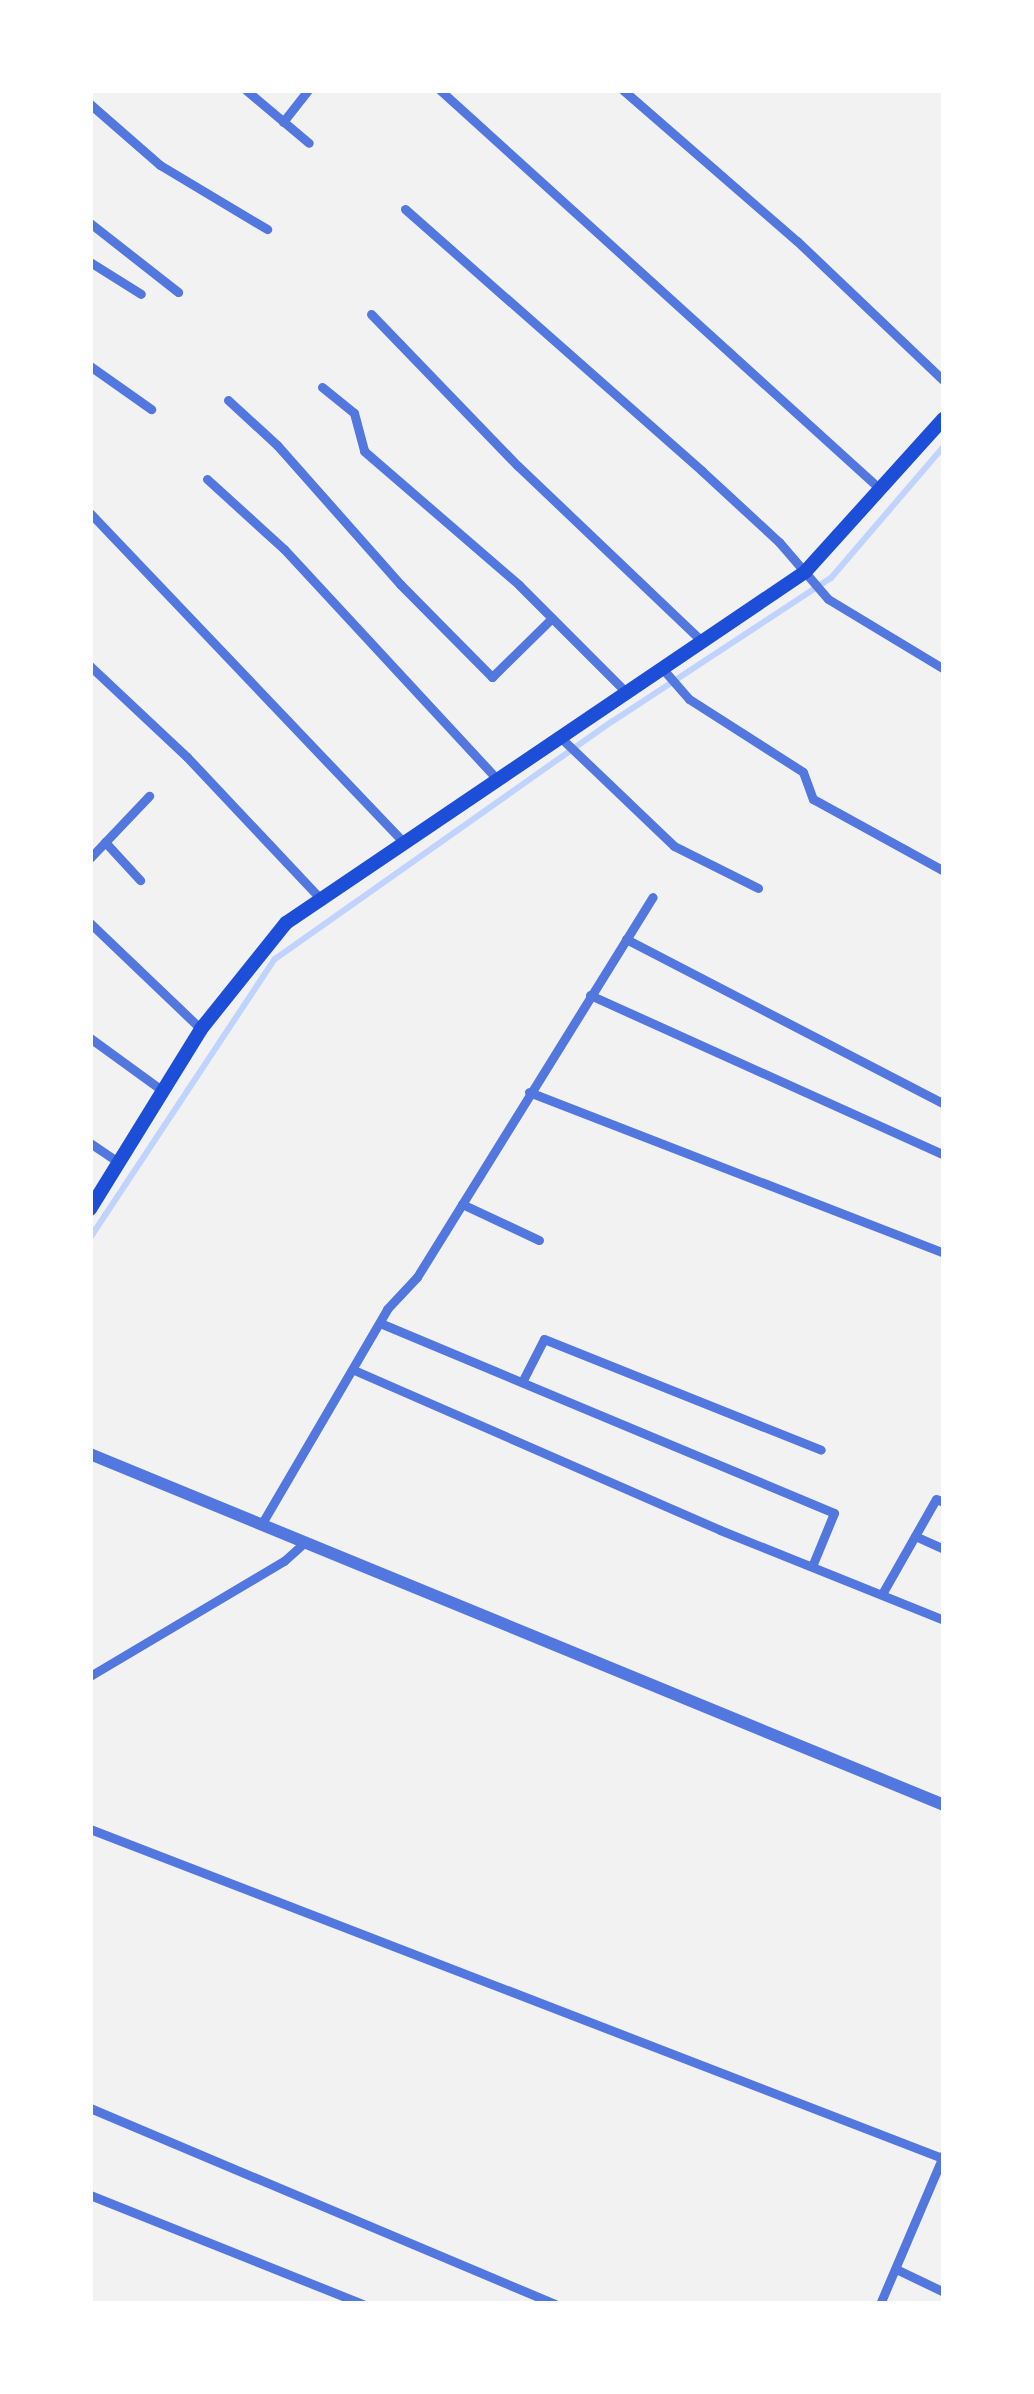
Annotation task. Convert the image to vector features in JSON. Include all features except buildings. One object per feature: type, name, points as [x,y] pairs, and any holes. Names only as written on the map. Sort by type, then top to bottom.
[{"type":"main road","points":[[90,1209],[201,1029],[286,923],[498,780],[565,742],[625,691],[665,672],[702,641],[809,578],[944,418]]},
{"type":"street","points":[[246,90],[308,143]]},
{"type":"street","points":[[283,122],[308,90]]},
{"type":"street","points":[[440,90],[880,490]]},
{"type":"street","points":[[623,90],[683,138],[944,381]]},
{"type":"street","points":[[90,104],[160,165],[267,229]]},
{"type":"street","points":[[405,208],[702,471],[826,596],[944,669]]},
{"type":"street","points":[[90,223],[178,292]]},
{"type":"street","points":[[90,262],[141,294]]},
{"type":"street","points":[[370,314],[518,466],[702,641]]},
{"type":"street","points":[[90,366],[151,409]]},
{"type":"street","points":[[322,387],[354,413],[364,451],[551,618],[625,691]]},
{"type":"street","points":[[227,400],[277,445],[400,584],[492,676],[551,618]]},
{"type":"street","points":[[207,479],[284,549],[498,780]]},
{"type":"street","points":[[90,513],[404,843]]},
{"type":"street","points":[[90,666],[187,758],[319,897]]},
{"type":"street","points":[[665,672],[682,691],[803,772],[814,799],[944,871]]},
{"type":"street","points":[[565,742],[674,846],[758,888]]},
{"type":"street","points":[[90,858],[148,796]]},
{"type":"street","points":[[105,842],[140,880]]},
{"type":"street","points":[[261,1525],[380,1322],[417,1277],[653,897]]},
{"type":"street","points":[[90,923],[201,1029]]},
{"type":"street","points":[[626,939],[944,1104]]},
{"type":"street","points":[[590,995],[944,1155]]},
{"type":"street","points":[[90,1038],[165,1092]]},
{"type":"street","points":[[529,1092],[944,1253]]},
{"type":"street","points":[[90,1143],[120,1163]]},
{"type":"street","points":[[462,1204],[539,1240]]},
{"type":"street","points":[[380,1322],[834,1514],[814,1564]]},
{"type":"street","points":[[522,1382],[544,1339],[821,1450]]},
{"type":"street","points":[[354,1370],[720,1530],[944,1620]]},
{"type":"street","points":[[90,1454],[944,1805]]},
{"type":"street","points":[[882,1594],[936,1499],[944,1502]]},
{"type":"street","points":[[915,1536],[944,1549]]},
{"type":"street","points":[[90,1676],[284,1562],[303,1544]]},
{"type":"street","points":[[90,1829],[943,2156],[880,2304]]},
{"type":"street","points":[[90,2108],[555,2304]]},
{"type":"street","points":[[90,2195],[363,2304]]},
{"type":"street","points":[[896,2269],[944,2293]]},
{"type":"waterway","points":[[90,1238],[275,959],[613,721],[831,578],[944,446]]}]
